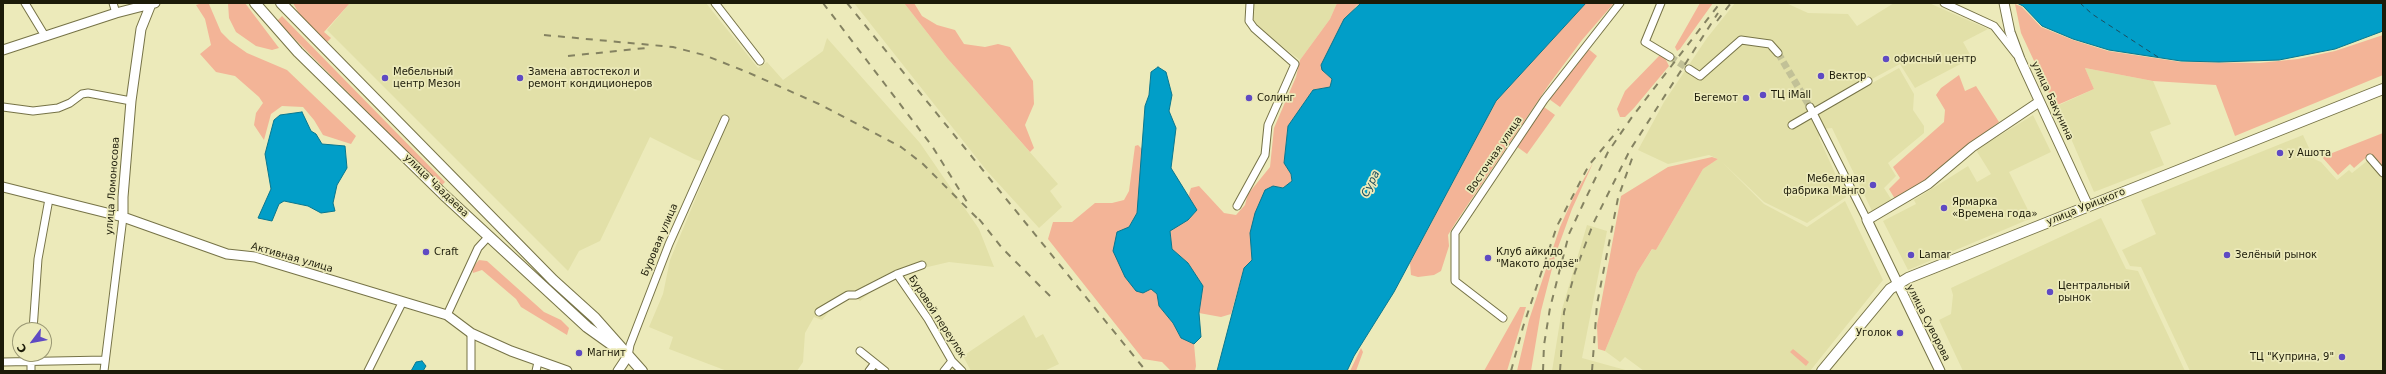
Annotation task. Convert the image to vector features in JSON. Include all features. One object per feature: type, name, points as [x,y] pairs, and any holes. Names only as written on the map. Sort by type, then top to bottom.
[{"type":"main road","name":"улица Чаадаева","points":[[255,3],[298,52],[444,195],[587,327],[628,356]]},
{"type":"main road","name":"улица Чаадаева","points":[[281,3],[553,280],[595,318],[642,371]]},
{"type":"main road","points":[[3,50],[116,13],[153,4]]},
{"type":"main road","name":"улица Ломоносова","points":[[123,217],[123,196],[131,101],[141,29],[153,4]]},
{"type":"main road","name":"улица Бакунина","points":[[2005,6],[2010,32],[2020,59],[2088,206]]},
{"type":"main road","name":"улица Урицкого","points":[[1822,371],[1881,300],[1897,284],[2088,206],[2383,89]]},
{"type":"main road","points":[[1867,220],[1928,184],[1972,147],[2039,102]]},
{"type":"main road","points":[[444,195],[456,182]]},
{"type":"main road","name":"Активная улица","points":[[3,187],[123,217],[227,254],[256,257],[402,303],[447,315],[471,333],[538,362],[567,371]]},
{"type":"main road","name":"улица Суворова","points":[[1867,220],[1940,371]]},
{"type":"main road","name":"Буровая улица","points":[[618,371],[628,356]]},
{"type":"street","points":[[25,3],[45,36]]},
{"type":"street","points":[[113,3],[116,13]]},
{"type":"street","points":[[715,3],[760,61]]},
{"type":"street","points":[[1237,206],[1265,155],[1268,125],[1295,64],[1254,28],[1249,21],[1250,3]]},
{"type":"street","name":"Восточная улица","points":[[1503,318],[1455,281],[1454,233],[1544,100],[1620,3]]},
{"type":"street","points":[[1661,3],[1645,42],[1670,57]]},
{"type":"street","points":[[1944,3],[1994,26],[2020,59]]},
{"type":"street","points":[[1689,69],[1700,76],[1742,40],[1770,44],[1778,53]]},
{"type":"street","points":[[1792,125],[1812,110],[1868,80]]},
{"type":"street","points":[[3,107],[33,111],[58,108],[70,103],[82,94],[88,93],[131,101]]},
{"type":"street","points":[[1812,110],[1867,220]]},
{"type":"street","name":"Буровая улица","points":[[628,356],[630,345],[669,244],[724,119]]},
{"type":"street","points":[[2370,158],[2383,173]]},
{"type":"street","points":[[34,322],[38,259],[49,199]]},
{"type":"street","name":"улица Ломоносова","points":[[104,371],[123,217]]},
{"type":"street","points":[[447,315],[478,248],[489,236]]},
{"type":"street","points":[[819,312],[848,295],[856,295],[897,274],[922,265]]},
{"type":"street","name":"Буровой переулок","points":[[897,274],[928,319],[952,361],[962,371]]},
{"type":"street","points":[[368,371],[402,303]]},
{"type":"street","points":[[471,333],[472,371]]},
{"type":"street","points":[[860,351],[885,371]]},
{"type":"street","points":[[52,358],[105,360]]},
{"type":"street","points":[[944,371],[952,361]]},
{"type":"street","points":[[536,371],[538,362]]},
{"type":"street","points":[[869,371],[875,363]]},
{"type":"shaded area","points":[[202,3],[209,4],[221,32],[230,41],[247,53],[287,70],[356,136],[351,144],[323,135],[314,120],[303,107],[282,106],[271,114],[264,140],[254,125],[256,113],[263,103],[259,97],[235,76],[216,72],[200,54],[211,45],[205,19],[196,5]]},
{"type":"shaded area","points":[[228,3],[245,3],[279,48],[272,50],[256,46],[236,32],[229,18]]},
{"type":"shaded area","points":[[293,3],[350,3],[324,32],[331,38],[326,43],[302,19]]},
{"type":"shaded area","points":[[350,3],[706,3],[758,68],[767,62],[783,80],[823,51],[827,38],[920,143],[979,229],[994,267],[949,262],[919,269],[881,284],[860,301],[852,294],[833,307],[822,320],[814,317],[805,333],[803,362],[797,371],[727,371],[669,349],[673,337],[649,327],[663,294],[670,260],[710,164],[694,159],[650,137],[600,241],[579,251],[568,271],[327,30]]},
{"type":"shaded area","points":[[854,3],[904,3],[947,58],[1058,184],[1050,191],[1062,207],[1039,228],[987,171]]},
{"type":"shaded area","points":[[904,3],[914,3],[922,16],[937,25],[955,30],[964,44],[985,47],[998,44],[1010,47],[1033,81],[1034,104],[1025,125],[1034,148],[1030,152],[947,58]]},
{"type":"shaded area","points":[[1254,3],[1337,3],[1330,19],[1300,60],[1263,32],[1251,17]]},
{"type":"shaded area","points":[[1337,3],[1361,3],[1356,6],[1321,65],[1326,74],[1332,79],[1330,87],[1313,90],[1288,126],[1284,163],[1291,174],[1292,181],[1283,188],[1273,186],[1250,233],[1252,261],[1244,268],[1231,314],[1221,317],[1199,313],[1203,286],[1188,263],[1172,249],[1170,230],[1188,220],[1197,210],[1188,197],[1191,188],[1199,186],[1224,213],[1236,215],[1245,205],[1248,194],[1270,167],[1274,128],[1296,77],[1300,60],[1330,19]]},
{"type":"shaded area","points":[[1586,3],[1614,3],[1582,40],[1550,83],[1456,222],[1448,235],[1449,246],[1441,271],[1434,275],[1418,277],[1411,275],[1410,263],[1496,101]]},
{"type":"shaded area","points":[[1700,3],[1713,3],[1677,51],[1675,47]]},
{"type":"shaded area","points":[[1735,3],[1786,3],[1808,13],[1848,14],[1857,26],[1894,3],[1929,3],[1988,29],[1963,42],[1972,58],[1915,88],[1900,64],[1872,79],[1868,75],[1811,111],[1821,131],[1819,138],[1846,197],[1807,223],[1764,202],[1722,162],[1764,204],[1807,227],[1845,201],[1883,280],[1810,371],[1644,371],[1625,357],[1620,362],[1605,351],[1637,273],[1653,248],[1656,250],[1703,169],[1718,159],[1709,155],[1668,164],[1638,150],[1664,102],[1707,38]]},
{"type":"shaded area","points":[[2015,4],[2022,7],[2041,27],[2073,40],[2108,51],[2181,62],[2259,63],[2298,59],[2335,51],[2383,35],[2383,75],[2235,136],[2216,85],[2153,81],[2085,68],[2094,89],[2055,106],[2021,33]]},
{"type":"shaded area","points":[[282,16],[445,182],[441,186],[277,21]]},
{"type":"shaded area","points":[[1586,47],[1597,56],[1560,107],[1549,99]]},
{"type":"shaded area","points":[[1659,56],[1664,56],[1669,66],[1634,108],[1625,117],[1620,117],[1617,109],[1625,91]]},
{"type":"shaded area","points":[[1899,68],[1914,94],[1913,110],[1924,126],[1924,133],[1888,163],[1896,176],[1884,188],[1893,202],[1872,211],[1832,128],[1823,129],[1815,115]]},
{"type":"shaded area","points":[[2085,68],[2153,81],[2171,124],[2150,132],[2164,165],[2094,192],[2057,106],[2094,89]]},
{"type":"shaded area","points":[[1959,75],[1965,91],[1976,86],[1999,122],[1919,185],[1895,199],[1889,189],[1900,178],[1893,167],[1944,122],[1945,110],[1936,95],[1941,88]]},
{"type":"shaded area","points":[[1544,107],[1555,115],[1527,154],[1516,146]]},
{"type":"shaded area","points":[[2033,115],[2051,152],[2009,172],[2032,218],[1908,270],[1883,221],[1916,204],[1914,200],[1968,166],[1977,182],[1991,174],[1976,150]]},
{"type":"shaded area","points":[[2383,133],[2383,168],[2370,154],[2354,168],[2350,164],[2338,175],[2322,157]]},
{"type":"shaded area","name":"Зелёный рынок","points":[[2303,135],[2314,159],[2321,162],[2337,180],[2349,170],[2352,173],[2367,161],[2383,178],[2383,371],[2190,371],[2141,267],[2130,266],[2122,250],[2156,234],[2141,200]]},
{"type":"shaded area","points":[[1138,145],[1143,150],[1137,213],[1129,227],[1143,293],[1151,289],[1157,294],[1159,306],[1173,323],[1181,338],[1194,344],[1195,371],[1171,371],[1162,362],[1143,359],[1048,239],[1053,222],[1072,222],[1095,203],[1112,203],[1124,200],[1129,191],[1135,146]]},
{"type":"shaded area","points":[[1712,157],[1718,159],[1703,169],[1656,250],[1652,249],[1637,273],[1605,351],[1598,349],[1597,325],[1621,196],[1668,167]]},
{"type":"shaded area","points":[[1593,163],[1572,209],[1556,253],[1541,311],[1531,371],[1517,371],[1529,320],[1560,227],[1574,196]]},
{"type":"shaded area","name":"Центральный рынок","points":[[2101,218],[2126,269],[2138,271],[2185,371],[1963,371],[1939,320],[1951,314],[1953,295],[1951,288]]},
{"type":"shaded area","points":[[1587,225],[1607,231],[1582,358],[1629,371],[1552,371],[1562,309]]},
{"type":"shaded area","points":[[479,260],[487,261],[544,312],[561,320],[569,328],[567,335],[521,307],[516,299],[482,270],[473,273],[472,268]]},
{"type":"shaded area","points":[[1520,307],[1526,307],[1507,371],[1484,371]]},
{"type":"shaded area","points":[[1024,315],[1036,338],[1043,334],[1059,364],[1044,371],[971,371],[963,356]]},
{"type":"shaded area","points":[[1361,348],[1363,352],[1356,371],[1350,371]]},
{"type":"shaded area","points":[[1793,349],[1809,362],[1806,366],[1790,352]]},
{"type":"water","name":"Сура","points":[[1361,3],[1586,3],[1496,101],[1394,292],[1354,356],[1347,371],[1217,371],[1244,268],[1252,260],[1250,233],[1255,213],[1265,190],[1273,186],[1283,188],[1292,181],[1291,174],[1284,163],[1288,126],[1313,90],[1330,87],[1332,79],[1322,70],[1321,65],[1344,19]]},
{"type":"water","points":[[2017,3],[2383,3],[2383,31],[2335,49],[2279,60],[2219,62],[2181,61],[2109,50],[2073,39],[2042,26],[2023,6]]},
{"type":"water","points":[[1158,67],[1166,72],[1172,95],[1169,111],[1176,128],[1171,168],[1197,210],[1188,220],[1170,231],[1172,249],[1188,263],[1203,286],[1199,313],[1201,337],[1194,344],[1181,338],[1173,323],[1159,306],[1157,294],[1151,289],[1143,293],[1136,291],[1125,277],[1113,251],[1117,232],[1129,227],[1137,213],[1145,106],[1149,95],[1151,72]]},
{"type":"water","points":[[302,112],[311,131],[316,134],[322,144],[345,146],[347,168],[337,185],[333,203],[335,211],[321,213],[308,206],[284,201],[279,204],[272,221],[258,218],[271,189],[265,154],[274,120],[280,115]]},
{"type":"water","points":[[422,361],[426,366],[423,371],[411,371],[416,362]]},
{"type":"ferry route","points":[[2080,3],[2092,14],[2161,59]]},
{"type":"tunnel","points":[[1778,53],[1810,107]]},
{"type":"tunnel","points":[[1670,57],[1689,69]]},
{"type":"railway","points":[[823,3],[932,146],[967,202]]},
{"type":"railway","points":[[847,3],[1146,371]]},
{"type":"railway","points":[[1543,371],[1544,345],[1550,308],[1569,234],[1608,152],[1632,117],[1720,3]]},
{"type":"railway","points":[[1717,21],[1731,3]]},
{"type":"railway","points":[[1560,371],[1564,312],[1575,272],[1593,224],[1630,150],[1718,13]]},
{"type":"railway","points":[[544,35],[673,47],[704,55],[747,72],[819,104],[901,147],[923,164],[981,222]]},
{"type":"railway","points":[[568,56],[646,48]]},
{"type":"railway","points":[[1511,371],[1523,327],[1557,226],[1589,165],[1619,129]]},
{"type":"railway","points":[[1592,371],[1597,304],[1618,198],[1634,153]]},
{"type":"railway","points":[[979,219],[1002,248],[1053,299]]},
{"type":"place","name":"офисный центр","points":[[1886,59]]},
{"type":"place","name":"Вектор","points":[[1821,76]]},
{"type":"place","name":"Мебельный центр Мезон","points":[[385,78]]},
{"type":"place","name":"Замена автостекол и ремонт кондиционеров","points":[[520,78]]},
{"type":"place","name":"ТЦ iMall","points":[[1763,95]]},
{"type":"place","name":"Солинг","points":[[1249,98]]},
{"type":"place","name":"Бегемот","points":[[1746,98]]},
{"type":"place","name":"у Ашота","points":[[2280,153]]},
{"type":"place","name":"Мебельная фабрика Манго","points":[[1873,185]]},
{"type":"place","name":"Ярмарка «Времена года»","points":[[1944,208]]},
{"type":"place","name":"Craft","points":[[426,252]]},
{"type":"place","name":"Lamar","points":[[1911,255]]},
{"type":"place","name":"Зелёный рынок","points":[[2227,255]]},
{"type":"place","name":"Клуб айкидо \"Макото додзё\"","points":[[1488,258]]},
{"type":"place","name":"Центральный рынок","points":[[2050,292]]},
{"type":"place","name":"Уголок","points":[[1900,333]]},
{"type":"place","name":"Магнит","points":[[579,353]]},
{"type":"place","name":"ТЦ \"Куприна, 9\"","points":[[2342,357]]}]
